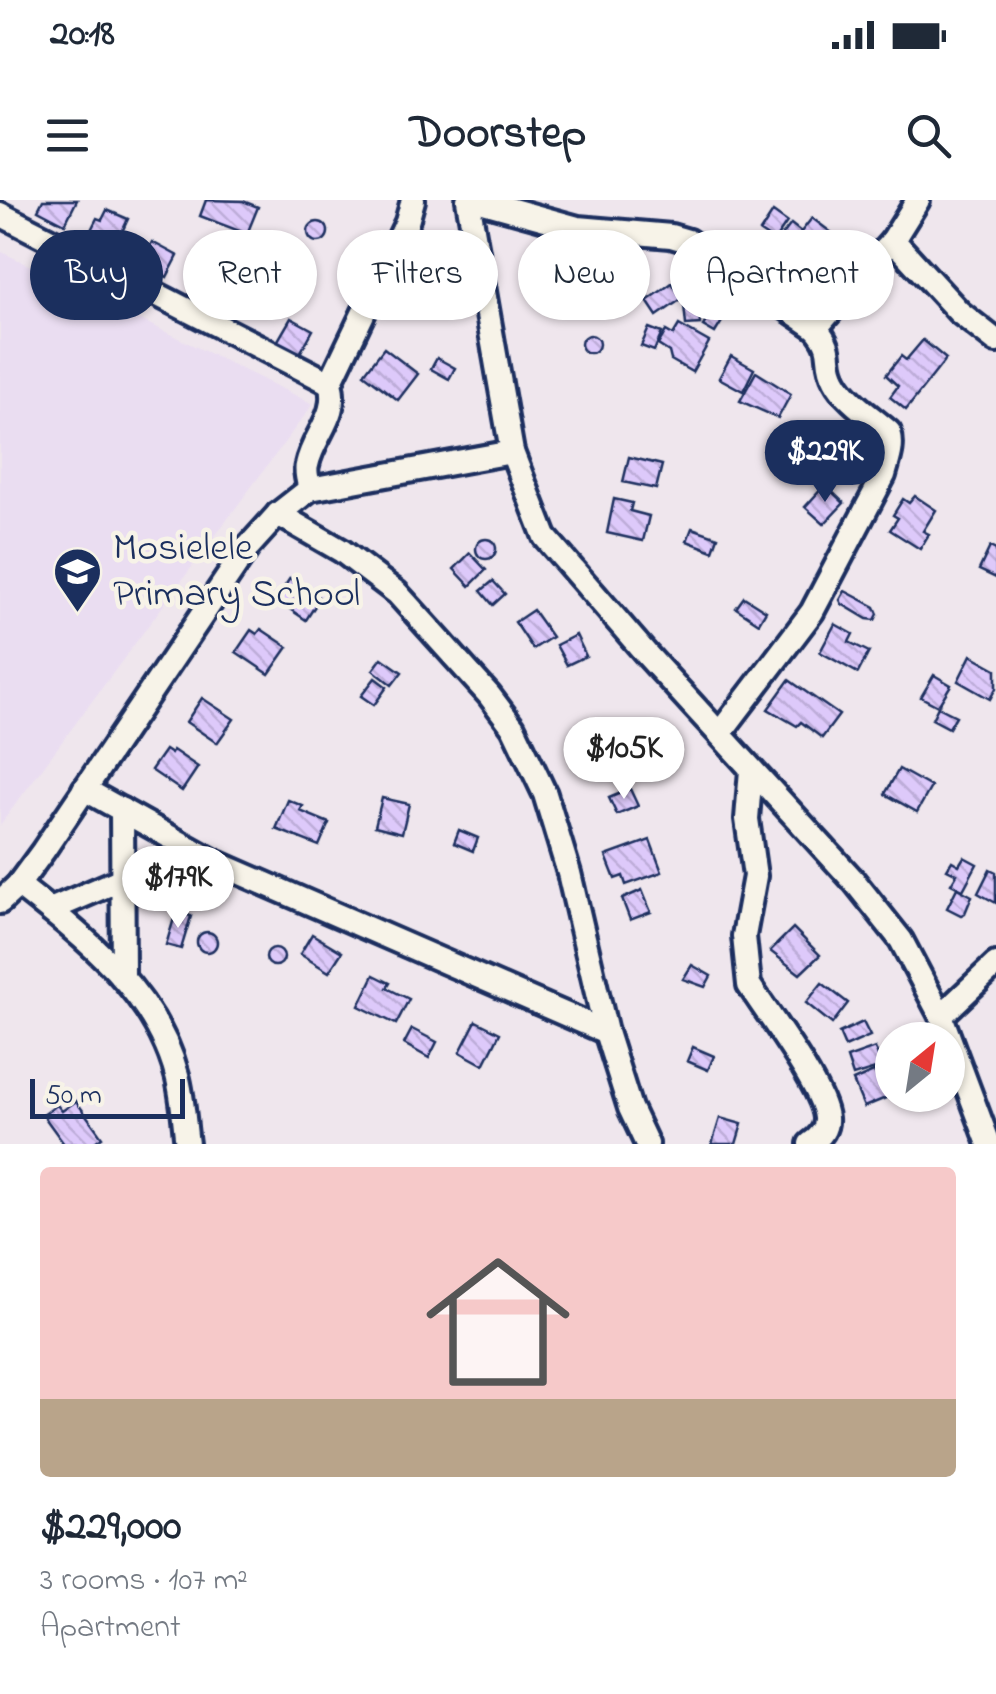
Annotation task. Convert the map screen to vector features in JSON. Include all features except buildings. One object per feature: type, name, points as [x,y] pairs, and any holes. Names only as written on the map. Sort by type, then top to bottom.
[{"type":"street","points":[[310,489],[306,468],[330,415],[334,396],[330,383],[408,222],[413,200]]},
{"type":"street","points":[[468,200],[512,452],[545,537],[902,940],[942,1016],[990,1144]]},
{"type":"street","points":[[476,200],[578,228],[671,236],[708,252],[816,328],[830,348],[830,370],[840,388],[892,440],[884,475],[812,612],[720,734]]},
{"type":"street","points":[[894,238],[918,200]]},
{"type":"street","points":[[0,214],[330,383]]},
{"type":"street","points":[[894,241],[959,312],[996,341]]},
{"type":"street","points":[[816,328],[823,320]]},
{"type":"street","points":[[0,902],[18,885],[248,547],[278,514],[310,489],[512,452]]},
{"type":"street","points":[[278,514],[342,551],[397,593],[490,695],[513,727],[545,794],[569,873],[606,1032],[630,1108],[647,1144]]},
{"type":"street","points":[[751,770],[747,820],[755,876],[744,936],[745,965],[749,986],[817,1092],[826,1116],[821,1136],[810,1144]]},
{"type":"street","points":[[84,789],[214,861],[606,1032]]},
{"type":"street","points":[[122,810],[123,976]]},
{"type":"street","points":[[50,910],[122,879],[214,861]]},
{"type":"street","points":[[18,885],[123,976],[162,1034],[178,1076],[187,1144]]},
{"type":"street","points":[[942,1016],[996,964]]},
{"type":"shaded area","name":"Mosielele Primary School","points":[[0,251],[30,266],[30,320],[141,320],[313,404],[0,825]]},
{"type":"place","name":"Mosielele Primary School","points":[[78,614]]}]
